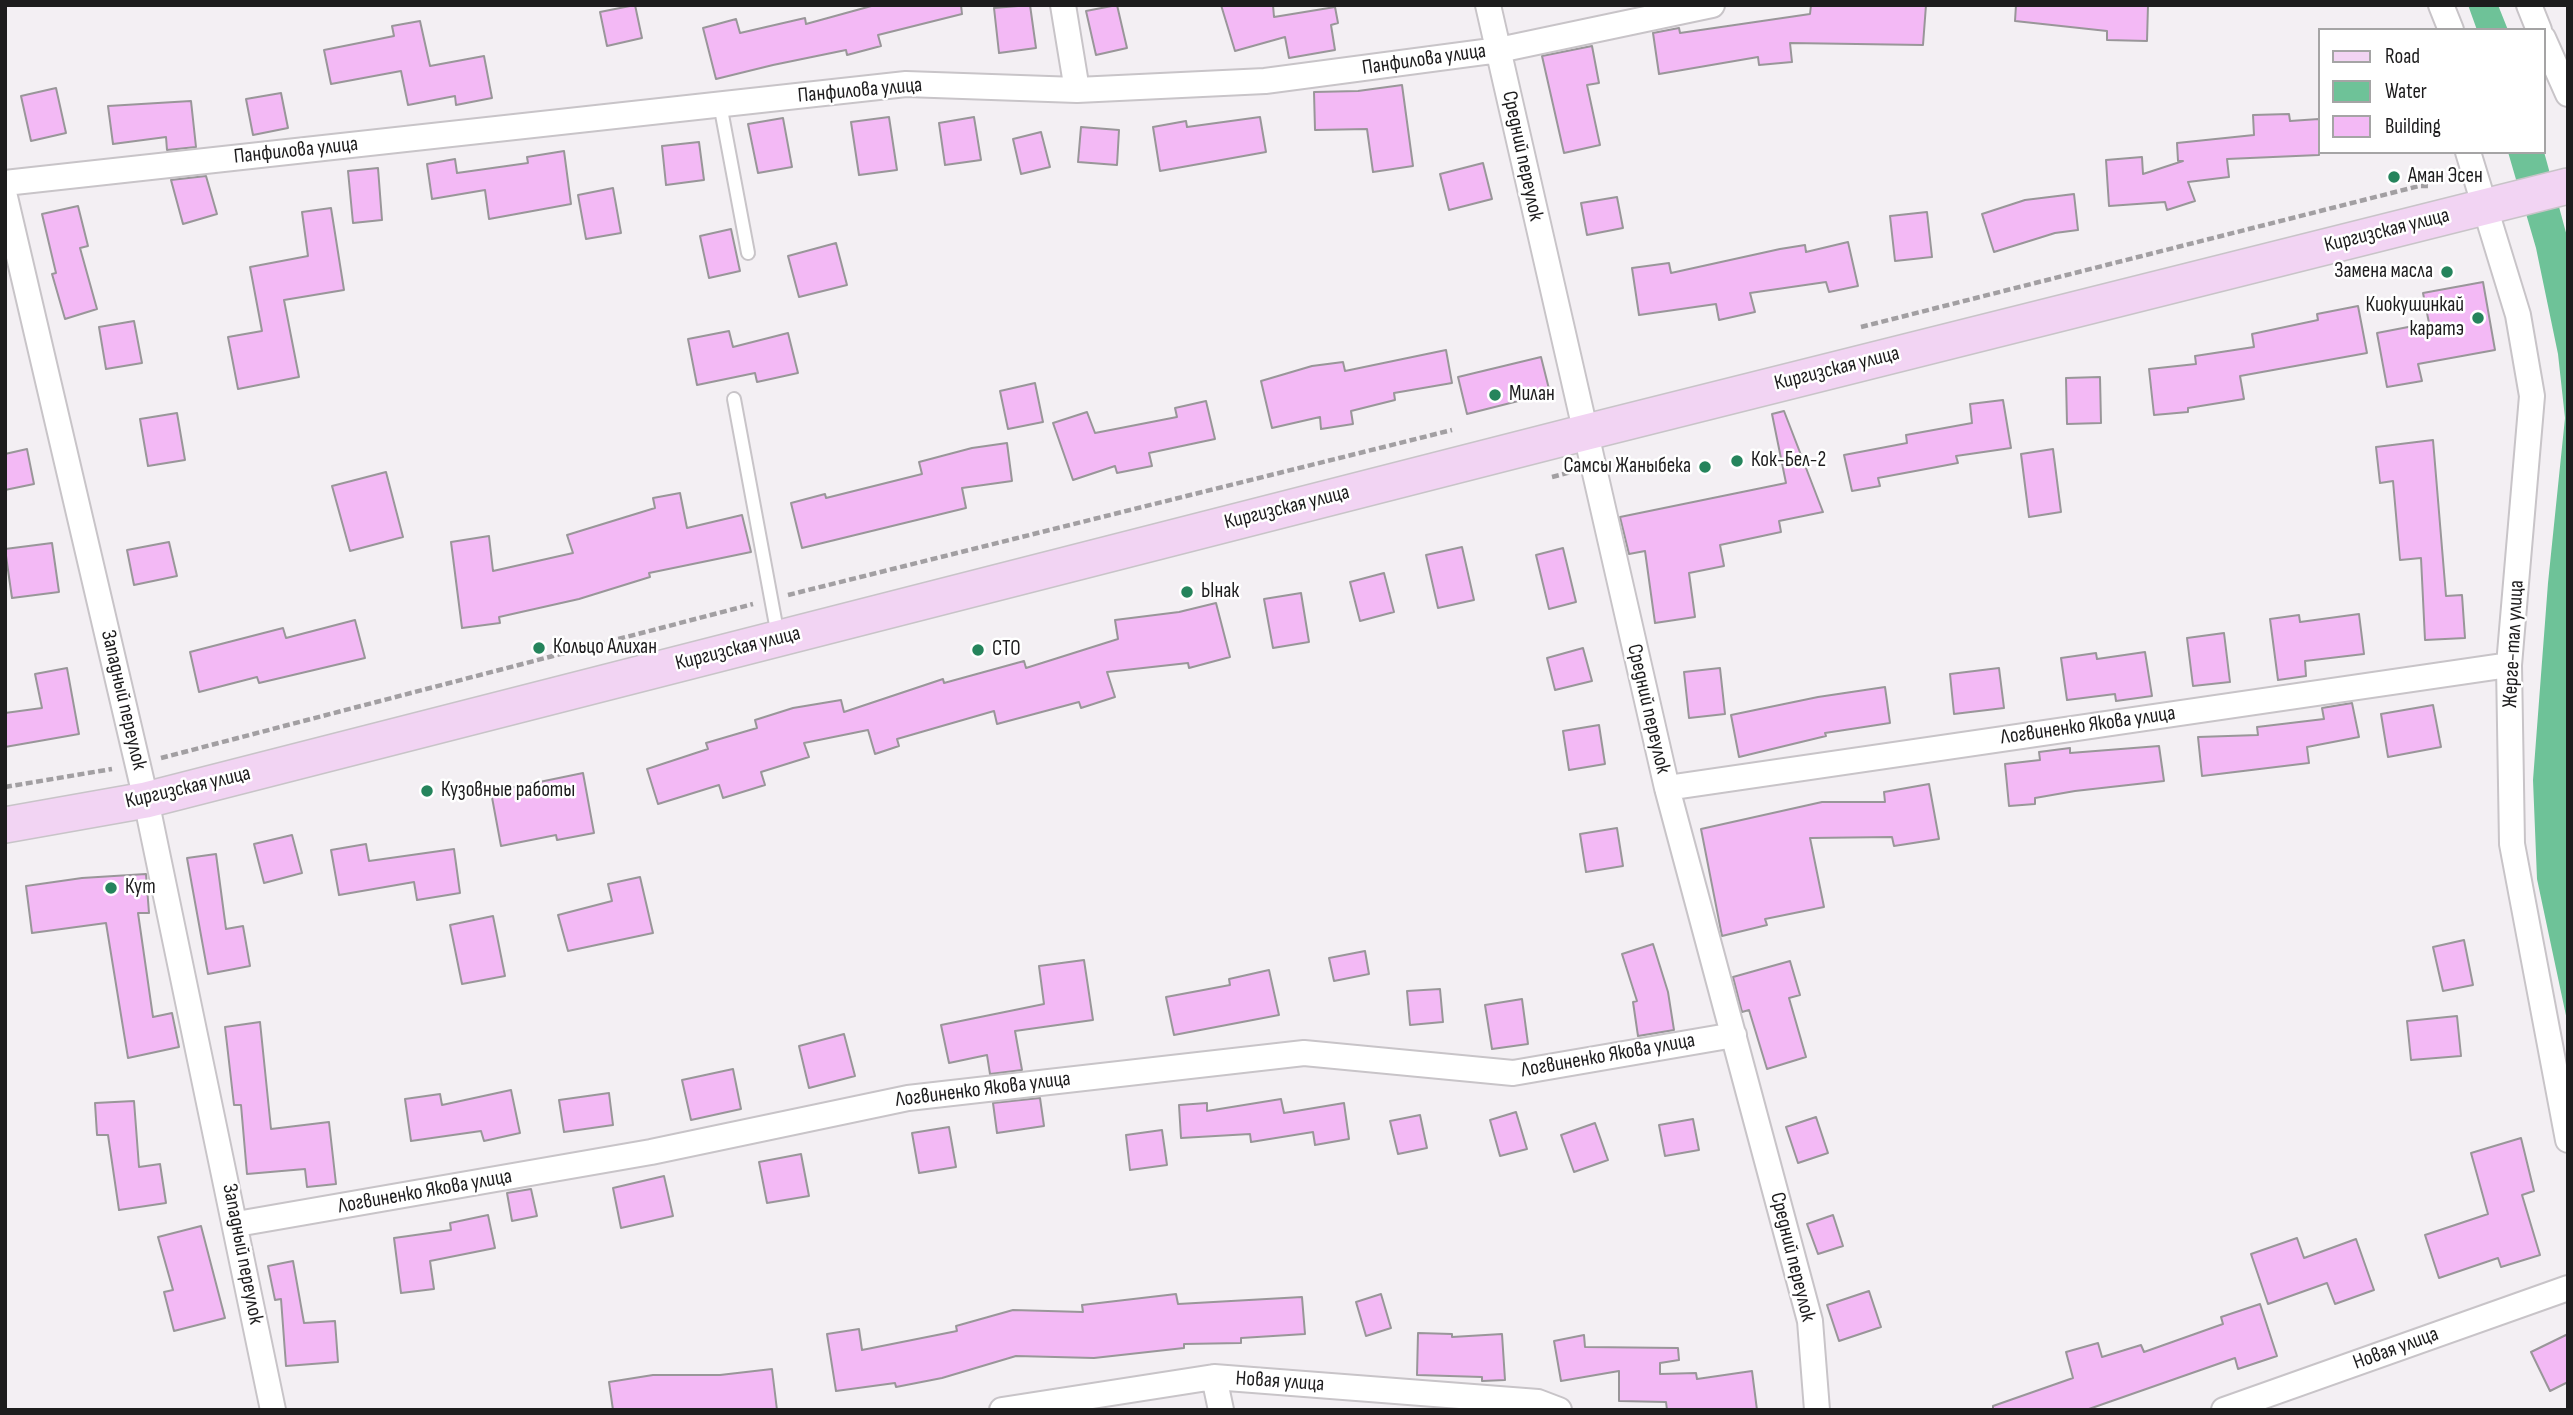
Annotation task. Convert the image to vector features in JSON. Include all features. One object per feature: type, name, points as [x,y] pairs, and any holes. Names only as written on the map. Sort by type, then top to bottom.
[{"type":"main road","name":"Киргизская улица","points":[[5,825],[146,800],[2488,199],[2568,186]]},
{"type":"street","points":[[1063,5],[1077,90]]},
{"type":"street","name":"Средний переулок","points":[[1488,5],[1583,433],[1667,788],[1810,1321],[1816,1410]]},
{"type":"street","name":"Панфилова улица","points":[[5,183],[906,84],[1077,90],[1265,82],[1499,50],[1712,5]]},
{"type":"street","points":[[2441,5],[2450,28]]},
{"type":"street","points":[[2529,5],[2538,28]]},
{"type":"street","points":[[2545,42],[2568,94]]},
{"type":"street","name":"Жерге-тал улица","points":[[2469,154],[2488,199],[2518,315],[2532,396],[2509,665],[2512,845],[2568,1140]]},
{"type":"street","name":"Западный переулок","points":[[5,197],[146,800],[274,1410]]},
{"type":"street","name":"Логвиненко Якова улица","points":[[1667,788],[2509,665]]},
{"type":"street","name":"Логвиненко Якова улица","points":[[237,1224],[651,1153],[908,1098],[1304,1053],[1513,1073],[1734,1035]]},
{"type":"street","name":"Новая улица","points":[[2224,1410],[2568,1288]]},
{"type":"street","points":[[1214,1377],[1221,1410]]},
{"type":"street","name":"Новая улица","points":[[1002,1410],[1214,1377],[1538,1402],[1559,1410]]},
{"type":"lane","points":[[720,104],[748,253]]},
{"type":"lane","points":[[734,399],[779,638]]},
{"type":"path","points":[[1857,328],[2419,186],[2488,199]]},
{"type":"path","points":[[5,787],[138,764],[772,599],[1455,430]]},
{"type":"water","points":[[2468,5],[2498,5],[2507,28],[2476,28]]},
{"type":"water","points":[[2509,154],[2545,154],[2568,240],[2568,1025],[2537,879],[2533,780],[2548,583],[2565,418],[2558,354],[2536,248]]},
{"type":"building","points":[[635,5],[642,38],[607,46],[600,12]]},
{"type":"building","points":[[875,5],[961,5],[962,14],[878,35],[881,46],[847,55],[846,50],[716,79],[703,28],[736,19],[740,33],[805,18],[806,24]]},
{"type":"building","points":[[1030,5],[1036,48],[999,53],[994,8]]},
{"type":"building","points":[[1117,5],[1127,48],[1096,55],[1086,11]]},
{"type":"building","points":[[1221,5],[1273,5],[1274,17],[1335,7],[1338,23],[1331,25],[1335,50],[1289,58],[1285,37],[1235,51]]},
{"type":"building","points":[[1811,5],[1926,5],[1923,45],[1790,43],[1792,62],[1759,65],[1758,57],[1659,74],[1653,33],[1679,28],[1680,33],[1810,14]]},
{"type":"building","points":[[2016,5],[2148,5],[2147,41],[2107,40],[2107,31],[2015,21]]},
{"type":"building","points":[[420,21],[430,66],[484,56],[492,98],[456,105],[455,96],[408,105],[401,71],[331,84],[324,50],[394,36],[392,26]]},
{"type":"building","points":[[1592,46],[1599,83],[1587,85],[1600,145],[1564,153],[1542,56]]},
{"type":"building","points":[[1402,85],[1413,166],[1373,172],[1367,129],[1315,130],[1314,92],[1358,91]]},
{"type":"building","points":[[56,88],[66,133],[31,141],[21,96]]},
{"type":"building","points":[[281,93],[288,128],[253,135],[246,99]]},
{"type":"building","points":[[191,101],[196,147],[167,150],[166,137],[113,144],[108,106]]},
{"type":"building","points":[[2289,114],[2290,121],[2318,119],[2319,155],[2227,159],[2229,177],[2188,182],[2195,201],[2167,210],[2165,202],[2109,206],[2106,160],[2142,157],[2143,174],[2183,161],[2178,161],[2177,143],[2254,135],[2253,115]]},
{"type":"building","points":[[889,117],[897,170],[859,175],[851,122]]},
{"type":"building","points":[[974,117],[981,160],[945,165],[939,123]]},
{"type":"building","points":[[1260,117],[1266,152],[1160,171],[1153,127],[1186,121],[1187,127]]},
{"type":"building","points":[[783,118],[792,167],[758,173],[748,124]]},
{"type":"building","points":[[1081,127],[1119,130],[1117,165],[1078,162]]},
{"type":"building","points":[[1041,132],[1050,167],[1021,174],[1013,139]]},
{"type":"building","points":[[699,142],[704,180],[666,185],[662,146]]},
{"type":"building","points":[[564,151],[571,204],[489,219],[485,190],[432,199],[427,164],[455,159],[457,173],[528,163],[527,157]]},
{"type":"building","points":[[1483,163],[1492,199],[1449,210],[1440,174]]},
{"type":"building","points":[[378,168],[382,220],[353,223],[348,171]]},
{"type":"building","points":[[206,176],[217,214],[183,224],[171,180]]},
{"type":"building","points":[[613,188],[621,233],[586,239],[578,195]]},
{"type":"building","points":[[2074,194],[2078,230],[2055,233],[1994,252],[1982,214],[2025,200]]},
{"type":"building","points":[[1617,197],[1623,228],[1587,235],[1581,203]]},
{"type":"building","points":[[78,206],[88,246],[80,248],[97,309],[65,319],[52,274],[56,273],[42,214]]},
{"type":"building","points":[[331,208],[344,290],[284,300],[299,377],[238,389],[228,337],[262,331],[250,267],[308,256],[302,212]]},
{"type":"building","points":[[1927,212],[1932,257],[1895,261],[1890,216]]},
{"type":"building","points":[[731,229],[740,271],[709,278],[700,236]]},
{"type":"building","points":[[1848,242],[1858,286],[1829,292],[1826,282],[1750,293],[1755,312],[1719,320],[1716,304],[1639,315],[1632,268],[1669,263],[1671,273],[1780,249],[1805,245],[1806,252]]},
{"type":"building","points":[[836,243],[847,285],[799,297],[788,256]]},
{"type":"building","points":[[2483,282],[2495,350],[2418,364],[2422,381],[2387,387],[2377,333],[2429,323],[2423,293]]},
{"type":"building","points":[[2358,306],[2367,353],[2240,376],[2244,399],[2188,408],[2188,412],[2154,415],[2149,369],[2196,364],[2195,356],[2254,347],[2252,334],[2318,320],[2317,314]]},
{"type":"building","points":[[134,321],[142,363],[106,369],[99,327]]},
{"type":"building","points":[[729,331],[733,347],[788,333],[798,373],[757,382],[755,373],[697,385],[688,339]]},
{"type":"building","points":[[1446,350],[1452,383],[1394,393],[1395,400],[1351,411],[1353,424],[1321,429],[1320,417],[1272,428],[1261,381],[1312,366],[1343,362],[1345,371]]},
{"type":"building","points":[[1541,357],[1550,393],[1467,414],[1458,377]]},
{"type":"building","points":[[2100,377],[2101,423],[2067,424],[2066,378]]},
{"type":"building","points":[[1035,383],[1043,422],[1008,429],[1000,391]]},
{"type":"building","points":[[2003,400],[2011,448],[1956,456],[1958,463],[1878,478],[1880,486],[1852,491],[1844,455],[1907,443],[1906,435],[1972,423],[1970,404]]},
{"type":"building","points":[[1206,401],[1215,439],[1149,453],[1152,466],[1117,473],[1115,466],[1073,480],[1053,423],[1087,412],[1095,433],[1177,417],[1175,408]]},
{"type":"building","points":[[1784,411],[1823,512],[1779,521],[1781,532],[1720,545],[1724,566],[1689,573],[1695,617],[1655,623],[1645,551],[1629,554],[1620,517],[1786,483],[1772,414]]},
{"type":"building","points":[[177,413],[185,460],[148,466],[140,419]]},
{"type":"building","points":[[2433,440],[2446,596],[2462,595],[2465,638],[2425,640],[2421,558],[2400,560],[2393,481],[2380,483],[2376,447]]},
{"type":"building","points":[[1007,443],[1012,481],[962,488],[966,508],[802,548],[791,503],[825,494],[826,498],[922,474],[919,462],[972,448]]},
{"type":"building","points":[[27,449],[34,484],[5,490],[5,454]]},
{"type":"building","points":[[2053,449],[2061,512],[2029,517],[2021,454]]},
{"type":"building","points":[[386,472],[403,537],[350,551],[332,486]]},
{"type":"building","points":[[680,493],[687,528],[742,515],[751,552],[649,573],[650,577],[579,599],[499,617],[500,623],[462,628],[451,542],[489,536],[493,571],[573,553],[567,535],[655,508],[653,498]]},
{"type":"building","points":[[169,542],[177,576],[134,585],[127,550]]},
{"type":"building","points":[[52,543],[59,592],[12,598],[5,549]]},
{"type":"building","points":[[1462,547],[1474,600],[1438,608],[1426,555]]},
{"type":"building","points":[[1563,548],[1576,602],[1549,609],[1536,555]]},
{"type":"building","points":[[1384,573],[1394,612],[1360,621],[1350,582]]},
{"type":"building","points":[[1301,593],[1309,642],[1273,648],[1264,599]]},
{"type":"building","points":[[1216,603],[1230,657],[1189,668],[1188,663],[1107,672],[1115,697],[1081,708],[1079,702],[997,724],[994,711],[897,739],[899,746],[875,754],[868,730],[804,743],[809,757],[761,772],[765,785],[723,798],[719,785],[658,804],[647,769],[708,749],[706,743],[757,728],[755,720],[793,708],[841,700],[844,712],[943,679],[944,683],[1024,661],[1026,668],[1118,639],[1115,620],[1179,612]]},
{"type":"building","points":[[2359,614],[2364,654],[2305,661],[2306,676],[2278,680],[2270,619],[2299,615],[2300,622]]},
{"type":"building","points":[[355,620],[365,658],[259,683],[257,677],[199,692],[190,652],[283,628],[286,638]]},
{"type":"building","points":[[2224,633],[2230,682],[2193,686],[2187,638]]},
{"type":"building","points":[[1583,648],[1592,681],[1555,690],[1547,658]]},
{"type":"building","points":[[2145,652],[2152,696],[2116,701],[2115,694],[2067,700],[2061,658],[2096,653],[2097,659]]},
{"type":"building","points":[[67,668],[79,734],[5,747],[5,713],[42,708],[35,674]]},
{"type":"building","points":[[1720,668],[1725,714],[1689,718],[1684,672]]},
{"type":"building","points":[[1999,668],[2004,708],[1954,714],[1950,674]]},
{"type":"building","points":[[1885,687],[1890,723],[1825,733],[1826,736],[1739,757],[1731,715],[1818,697]]},
{"type":"building","points":[[2352,703],[2359,737],[2307,747],[2309,763],[2202,776],[2198,737],[2258,735],[2257,727],[2324,719],[2322,708]]},
{"type":"building","points":[[2433,705],[2441,747],[2388,757],[2381,714]]},
{"type":"building","points":[[1599,725],[1605,764],[1569,770],[1563,731]]},
{"type":"building","points":[[2159,746],[2164,781],[2075,791],[2035,798],[2035,804],[2009,806],[2005,764],[2040,760],[2039,752],[2070,748],[2070,753]]},
{"type":"building","points":[[583,773],[594,833],[557,840],[556,835],[501,846],[491,792]]},
{"type":"building","points":[[1929,784],[1939,839],[1894,846],[1892,837],[1810,838],[1824,907],[1765,919],[1767,925],[1722,936],[1701,829],[1822,802],[1885,802],[1884,792]]},
{"type":"building","points":[[1617,828],[1623,866],[1586,872],[1580,834]]},
{"type":"building","points":[[292,835],[302,873],[264,883],[254,844]]},
{"type":"building","points":[[366,844],[369,861],[454,849],[460,893],[417,900],[414,882],[339,895],[331,850]]},
{"type":"building","points":[[216,854],[226,929],[243,926],[250,966],[208,974],[187,858]]},
{"type":"building","points":[[146,874],[149,913],[138,913],[153,1017],[172,1013],[179,1047],[128,1058],[106,923],[32,933],[26,886],[82,878]]},
{"type":"building","points":[[640,877],[653,933],[568,951],[558,915],[612,901],[608,884]]},
{"type":"building","points":[[493,916],[505,976],[462,984],[450,925]]},
{"type":"building","points":[[2464,940],[2473,985],[2443,991],[2433,947]]},
{"type":"building","points":[[1653,944],[1668,992],[1674,1030],[1638,1036],[1633,1002],[1637,1001],[1622,954]]},
{"type":"building","points":[[1365,951],[1369,974],[1334,981],[1329,958]]},
{"type":"building","points":[[1084,960],[1093,1020],[1015,1031],[1022,1070],[990,1074],[987,1055],[949,1063],[941,1025],[1044,1004],[1039,966]]},
{"type":"building","points":[[1790,961],[1800,995],[1789,998],[1806,1057],[1767,1069],[1749,1010],[1742,1012],[1733,977]]},
{"type":"building","points":[[1269,970],[1279,1015],[1174,1035],[1166,997],[1230,985],[1229,979]]},
{"type":"building","points":[[1440,989],[1443,1022],[1410,1025],[1407,991]]},
{"type":"building","points":[[1522,999],[1528,1044],[1492,1049],[1485,1005]]},
{"type":"building","points":[[2457,1016],[2461,1056],[2411,1060],[2407,1021]]},
{"type":"building","points":[[260,1022],[271,1129],[329,1122],[336,1184],[307,1187],[305,1169],[247,1174],[241,1105],[234,1105],[225,1027]]},
{"type":"building","points":[[844,1034],[855,1076],[809,1088],[799,1046]]},
{"type":"building","points":[[733,1069],[741,1109],[691,1120],[682,1080]]},
{"type":"building","points":[[511,1090],[520,1133],[484,1141],[481,1131],[411,1141],[405,1099],[440,1094],[442,1105]]},
{"type":"building","points":[[609,1093],[613,1125],[564,1132],[559,1100]]},
{"type":"building","points":[[1040,1098],[1044,1126],[997,1133],[993,1103]]},
{"type":"building","points":[[1281,1099],[1284,1113],[1344,1103],[1349,1139],[1315,1145],[1313,1132],[1251,1142],[1250,1134],[1181,1138],[1179,1105],[1207,1103],[1207,1111]]},
{"type":"building","points":[[134,1101],[139,1167],[160,1164],[166,1203],[119,1210],[108,1135],[97,1135],[95,1103]]},
{"type":"building","points":[[1516,1112],[1527,1149],[1500,1156],[1490,1120]]},
{"type":"building","points":[[1420,1115],[1427,1148],[1398,1154],[1390,1121]]},
{"type":"building","points":[[1816,1117],[1828,1153],[1798,1163],[1786,1127]]},
{"type":"building","points":[[1693,1119],[1699,1150],[1665,1156],[1659,1125]]},
{"type":"building","points":[[1595,1123],[1608,1160],[1574,1172],[1561,1135]]},
{"type":"building","points":[[949,1127],[956,1167],[919,1173],[912,1133]]},
{"type":"building","points":[[1162,1130],[1167,1165],[1130,1170],[1126,1135]]},
{"type":"building","points":[[2521,1138],[2534,1191],[2522,1195],[2540,1255],[2501,1267],[2498,1258],[2439,1278],[2425,1235],[2488,1214],[2471,1153]]},
{"type":"building","points":[[801,1154],[809,1196],[767,1203],[759,1162]]},
{"type":"building","points":[[664,1176],[673,1216],[621,1228],[613,1188]]},
{"type":"building","points":[[531,1189],[537,1216],[512,1221],[507,1193]]},
{"type":"building","points":[[488,1215],[495,1248],[430,1261],[434,1289],[401,1293],[394,1238],[451,1230],[450,1223]]},
{"type":"building","points":[[1833,1215],[1843,1246],[1818,1254],[1807,1224]]},
{"type":"building","points":[[201,1226],[225,1318],[174,1331],[164,1292],[173,1290],[158,1237]]},
{"type":"building","points":[[2297,1238],[2304,1258],[2356,1239],[2374,1290],[2335,1304],[2327,1283],[2268,1304],[2251,1254]]},
{"type":"building","points":[[293,1261],[304,1323],[335,1321],[338,1362],[286,1366],[281,1299],[275,1300],[268,1266]]},
{"type":"building","points":[[1869,1291],[1881,1327],[1839,1341],[1827,1305]]},
{"type":"building","points":[[1176,1294],[1178,1304],[1302,1297],[1305,1334],[1241,1338],[1241,1343],[1184,1344],[1184,1348],[1094,1358],[1016,1356],[942,1378],[896,1387],[895,1383],[836,1391],[827,1334],[859,1329],[862,1350],[957,1331],[956,1326],[1013,1310],[1083,1312],[1082,1305]]},
{"type":"building","points":[[1381,1294],[1391,1328],[1366,1336],[1356,1302]]},
{"type":"building","points":[[2260,1304],[2277,1356],[2238,1369],[2235,1358],[2086,1410],[1993,1410],[1993,1406],[2073,1378],[2066,1352],[2098,1343],[2102,1357],[2141,1345],[2144,1352],[2223,1324],[2221,1317]]},
{"type":"building","points":[[1418,1333],[1452,1334],[1452,1337],[1502,1334],[1505,1380],[1482,1381],[1482,1377],[1417,1375]]},
{"type":"building","points":[[2568,1334],[2568,1382],[2550,1391],[2531,1352]]},
{"type":"building","points":[[1584,1335],[1585,1347],[1678,1348],[1679,1360],[1660,1363],[1660,1374],[1696,1373],[1697,1379],[1752,1371],[1757,1410],[1667,1410],[1666,1402],[1619,1401],[1619,1371],[1561,1381],[1554,1341]]},
{"type":"building","points":[[772,1369],[777,1410],[613,1410],[609,1382],[653,1375],[720,1375]]},
{"type":"place","name":"Аман Эсен","points":[[2394,177]]},
{"type":"place","name":"Замена масла","points":[[2447,272]]},
{"type":"place","name":"Киокушинкай каратэ","points":[[2478,318]]},
{"type":"place","name":"Милан","points":[[1495,395]]},
{"type":"place","name":"Кок-Бел-2","points":[[1737,461]]},
{"type":"place","name":"Самсы Жаныбека","points":[[1705,467]]},
{"type":"place","name":"Ынак","points":[[1187,592]]},
{"type":"place","name":"Кольцо Алихан","points":[[539,648]]},
{"type":"place","name":"СТО","points":[[978,650]]},
{"type":"place","name":"Кузовные работы","points":[[427,791]]},
{"type":"place","name":"Кут","points":[[111,888]]}]
